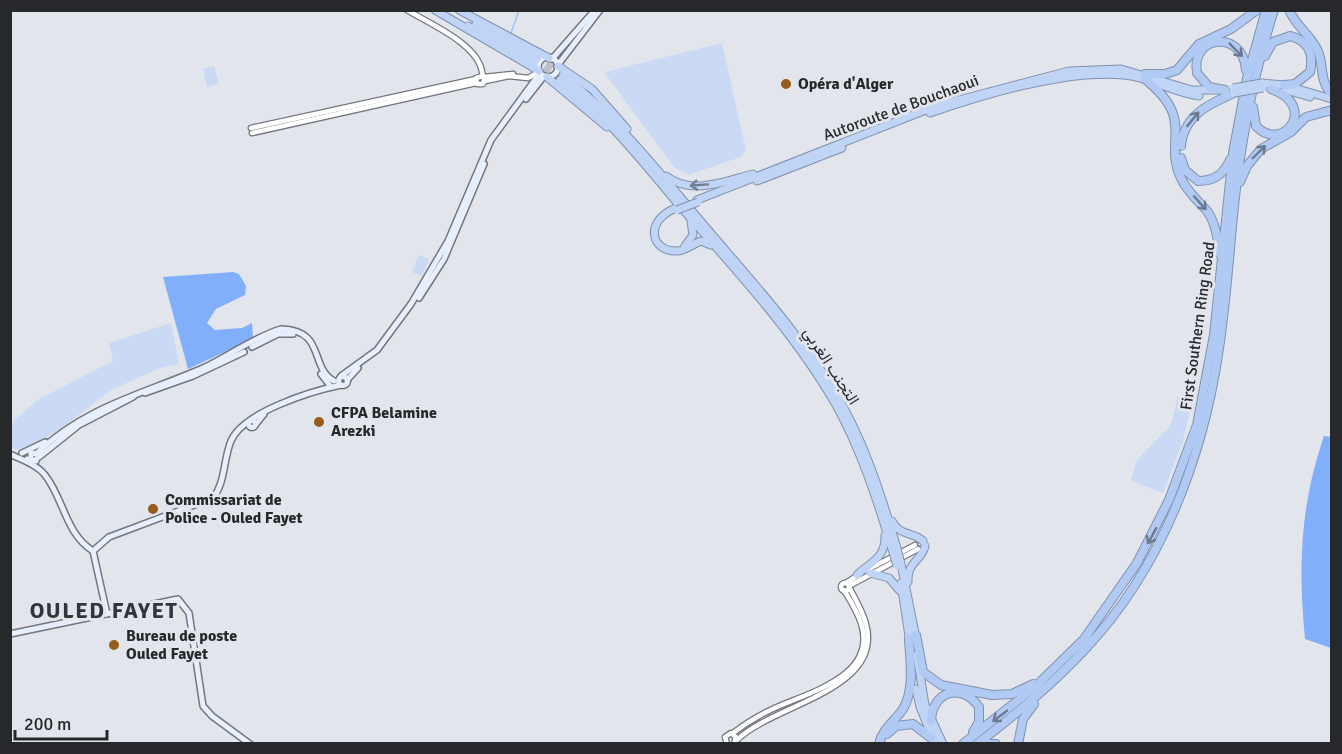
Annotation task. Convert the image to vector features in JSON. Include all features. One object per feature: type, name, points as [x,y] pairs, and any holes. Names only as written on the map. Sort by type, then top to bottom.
[{"type":"highway","points":[[437,10],[535,61],[452,10]]},
{"type":"highway","points":[[437,10],[542,74],[632,145]]},
{"type":"highway","points":[[459,10],[550,58]]},
{"type":"highway","points":[[1145,77],[1177,70],[1198,44],[1231,29],[1257,10]]},
{"type":"highway","name":"First Southern Ring Road","points":[[964,743],[1013,706],[1072,653],[1114,599],[1145,549],[1169,500],[1197,425],[1214,335],[1233,153],[1247,78],[1266,10]]},
{"type":"highway","name":"First Southern Ring Road","points":[[977,744],[1037,696],[1088,647],[1127,594],[1167,525],[1197,450],[1218,355],[1234,204],[1252,96],[1274,10]]},
{"type":"highway","points":[[1289,10],[1297,26],[1317,49],[1322,80],[1332,94]]},
{"type":"highway","points":[[1257,74],[1273,42],[1290,36],[1297,38],[1309,49],[1312,56],[1310,72],[1295,84],[1284,85]]},
{"type":"highway","points":[[1231,90],[1209,87],[1197,73],[1198,55],[1205,46],[1216,41],[1232,44],[1243,56],[1247,78]]},
{"type":"highway","points":[[519,62],[532,77]]},
{"type":"highway","points":[[557,66],[564,76],[603,99],[632,145]]},
{"type":"highway","name":"Autoroute de Bouchaoui","points":[[697,201],[936,106],[1002,87],[1069,72],[1121,69],[1190,95],[1208,96],[1231,90],[1284,85],[1332,99]]},
{"type":"highway","name":"Autoroute de Bouchaoui","points":[[697,201],[963,103],[1065,77],[1098,74],[1145,77]]},
{"type":"highway","name":"التجنب الغربي","points":[[564,76],[589,104],[632,145],[644,153],[777,311],[812,358],[849,418],[884,504],[907,605],[919,682],[931,721],[943,744]]},
{"type":"highway","points":[[1145,77],[1172,106],[1177,130],[1178,169],[1183,182],[1209,213],[1215,228],[1222,271]]},
{"type":"highway","points":[[1252,96],[1256,126],[1266,134],[1279,135],[1290,127],[1295,112],[1293,102],[1287,95],[1265,87]]},
{"type":"highway","name":"Autoroute de Bouchaoui","points":[[1265,87],[1282,89],[1332,103]]},
{"type":"highway","points":[[1231,90],[1192,117],[1182,140],[1180,152],[1185,170],[1198,181],[1220,176],[1233,153]]},
{"type":"highway","points":[[1234,204],[1247,166],[1261,149],[1291,132],[1306,117],[1332,110]]},
{"type":"highway","name":"التجنب الغربي","points":[[632,145],[677,208],[734,269],[790,337],[835,404],[867,472],[895,548]]},
{"type":"highway","points":[[644,153],[669,178],[689,186],[721,182],[796,161]]},
{"type":"highway","points":[[697,201],[661,215],[655,223],[654,231],[659,243],[665,248],[678,251],[701,241],[707,242],[734,269]]},
{"type":"highway","points":[[677,208],[690,220],[694,231],[688,243],[676,249],[662,244],[656,231],[663,216],[677,208]]},
{"type":"highway","points":[[884,504],[898,530],[920,537],[920,545],[924,552],[912,563],[908,571],[907,605]]},
{"type":"highway","points":[[857,575],[874,563],[882,553],[885,541],[884,523]]},
{"type":"highway","points":[[870,573],[891,579],[907,605]]},
{"type":"highway","points":[[913,637],[923,672],[934,682],[947,687],[1003,696],[1024,689],[1052,671]]},
{"type":"highway","points":[[881,744],[881,736],[907,700],[911,678],[913,637]]},
{"type":"highway","name":"التجنب الغربي","points":[[913,637],[920,707],[933,741]]},
{"type":"highway","points":[[1018,744],[1020,727],[1029,710],[1088,647]]},
{"type":"highway","points":[[931,721],[934,703],[949,691],[966,694],[974,699],[979,707],[979,722],[964,743]]},
{"type":"highway","points":[[881,744],[890,731],[906,724],[918,727],[933,741]]},
{"type":"highway","points":[[986,744],[996,744]]},
{"type":"main road","points":[[11,453],[35,457],[73,428],[96,415],[133,397],[204,371],[278,334],[290,333],[306,340],[315,355],[321,374],[331,384],[346,384],[354,370],[383,348],[427,286],[453,239],[496,137],[542,74],[540,62],[550,58],[595,10]]},
{"type":"main road","points":[[542,74],[555,74],[557,66],[600,10]]},
{"type":"main road","points":[[550,58],[557,66]]},
{"type":"main road","points":[[564,59],[564,76]]},
{"type":"main road","points":[[331,384],[377,350],[411,304],[448,242],[490,140],[542,74]]},
{"type":"main road","points":[[22,453],[60,434],[119,399],[202,368],[281,329],[292,330],[308,338],[319,354],[324,373],[331,384]]},
{"type":"main road","points":[[321,374],[331,384]]},
{"type":"main road","points":[[93,551],[109,537],[213,498],[220,486],[230,444],[237,433],[273,408],[331,384],[347,380]]},
{"type":"main road","points":[[35,457],[60,434]]},
{"type":"main road","points":[[11,453],[22,453],[35,457]]},
{"type":"main road","points":[[11,453],[40,470]]},
{"type":"main road","points":[[35,457],[71,526],[84,545],[93,551],[107,614]]},
{"type":"main road","points":[[10,634],[178,599],[188,610],[203,706],[212,716],[250,744]]},
{"type":"street","points":[[407,10],[461,43],[477,56],[480,79]]},
{"type":"street","points":[[374,104],[367,102],[251,131],[368,108],[374,104],[510,73],[520,77],[542,74]]},
{"type":"street","points":[[367,102],[368,108]]},
{"type":"street","points":[[725,743],[727,735],[764,714],[828,685],[856,663],[862,652],[862,626],[842,585],[848,585],[920,545]]},
{"type":"street","points":[[848,585],[857,575],[920,545]]},
{"type":"street","points":[[733,733],[736,742],[761,721],[832,688],[862,664],[866,653],[867,628],[848,585]]},
{"type":"shaded area","points":[[722,43],[746,150],[741,157],[688,175],[674,167],[604,72]]},
{"type":"shaded area","points":[[214,66],[219,84],[207,87],[203,68]]},
{"type":"shaded area","points":[[419,255],[429,259],[422,276],[412,272]]},
{"type":"shaded area","points":[[233,272],[239,274],[246,286],[245,295],[216,309],[207,323],[215,330],[242,328],[252,323],[253,339],[188,369],[163,277]]},
{"type":"shaded area","points":[[171,323],[179,364],[163,367],[113,389],[60,429],[22,451],[11,448],[11,424],[37,400],[113,361],[109,343]]},
{"type":"shaded area","points":[[1178,396],[1192,402],[1183,441],[1163,493],[1131,481],[1136,461],[1171,425]]},
{"type":"shaded area","points":[[1324,436],[1332,437],[1331,648],[1305,639],[1302,587],[1306,512],[1310,487]]},
{"type":"waterway","points":[[511,33],[519,10]]},
{"type":"tunnel","points":[[537,59],[563,75]]},
{"type":"tunnel","points":[[534,64],[560,80]]},
{"type":"place","name":"Opéra d'Alger","points":[[786,84]]},
{"type":"place","name":"CFPA Belamine Arezki","points":[[319,422]]},
{"type":"place","name":"Commissariat de Police - Ouled Fayet","points":[[153,509]]},
{"type":"place","name":"Bureau de poste Ouled Fayet","points":[[114,645]]},
{"type":"district","name":"OULED FAYET","points":[[104,610]]}]
